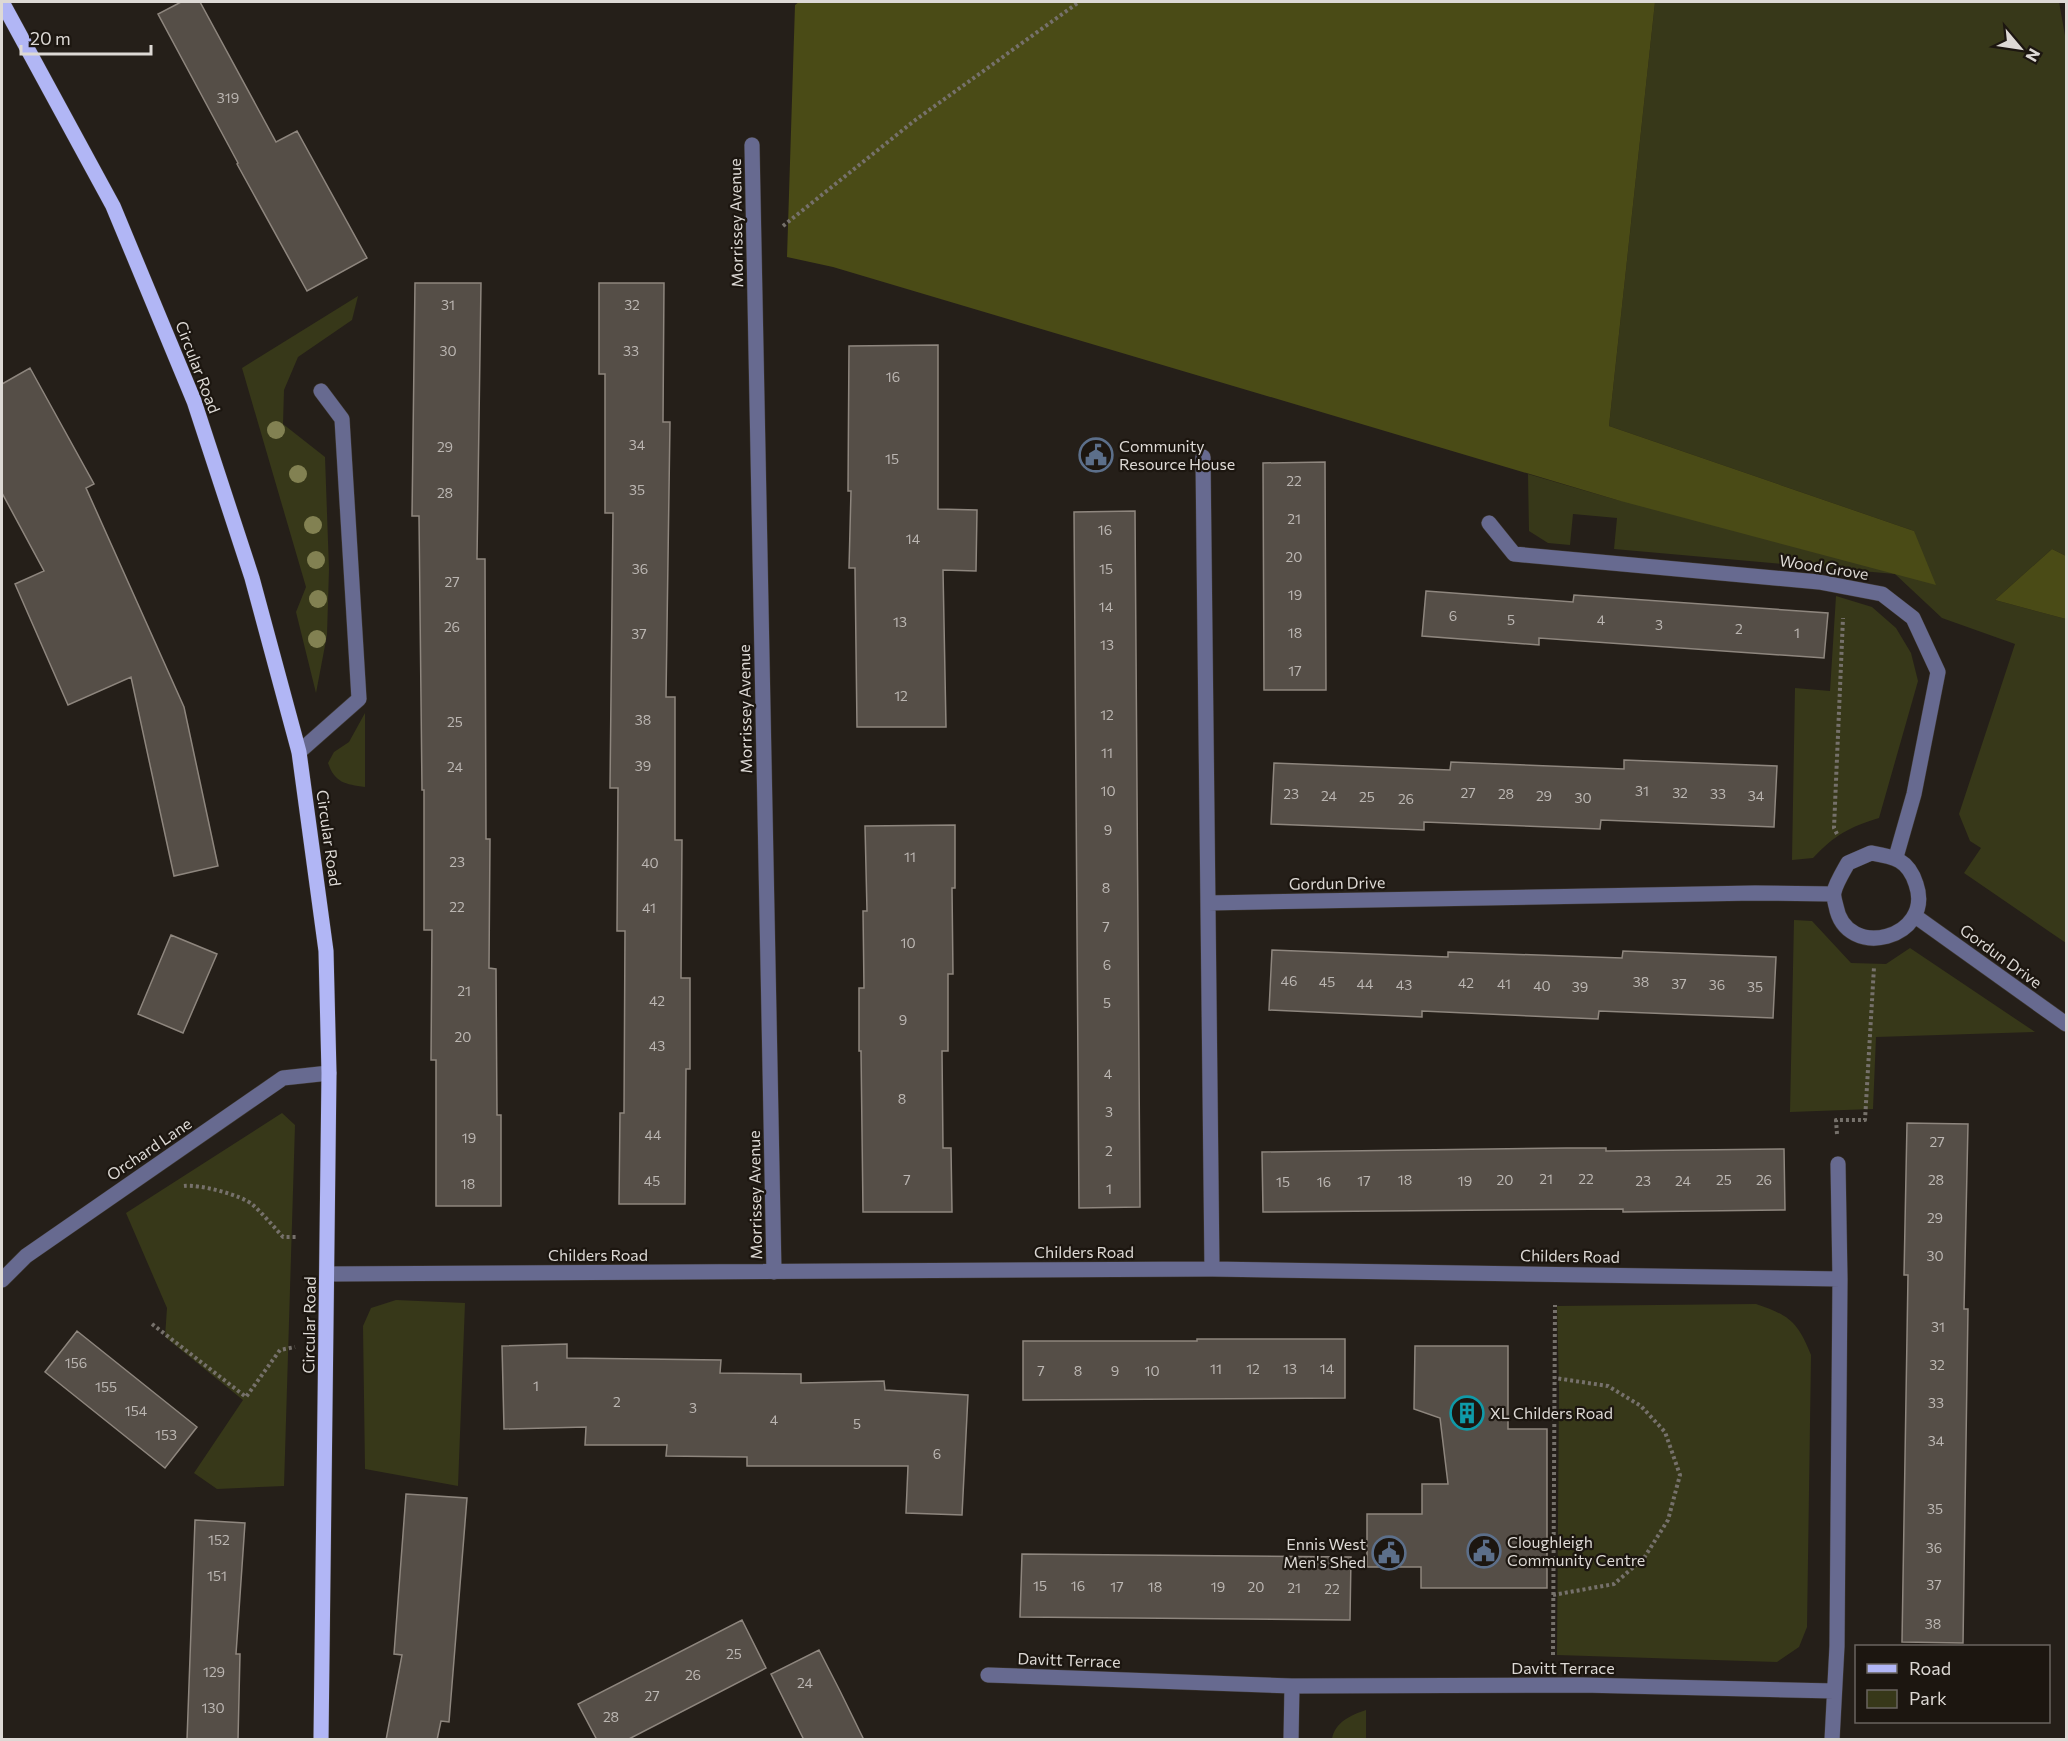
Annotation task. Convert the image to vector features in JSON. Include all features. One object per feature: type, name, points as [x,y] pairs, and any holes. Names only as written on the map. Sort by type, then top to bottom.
[{"type":"main road","name":"Circular Road","points":[[2,2],[113,206],[194,401],[252,578],[299,753],[326,951],[329,1072],[321,1740]]},
{"type":"street","name":"Morrissey Avenue","points":[[752,145],[774,1272]]},
{"type":"street","points":[[299,753],[358,699],[342,419],[321,391]]},
{"type":"street","points":[[1203,457],[1212,1269]]},
{"type":"street","name":"Wood Grove","points":[[1489,523],[1514,554],[1819,582],[1882,594],[1913,618],[1938,672],[1914,794],[1896,857]]},
{"type":"street","points":[[1871,853],[1896,857],[1913,872],[1920,894],[1915,916],[1898,934],[1875,939],[1853,933],[1838,916],[1833,894],[1848,863],[1871,853]]},
{"type":"street","name":"Gordun Drive","points":[[1208,903],[1755,893],[1833,894]]},
{"type":"street","name":"Gordun Drive","points":[[1915,916],[2067,1024]]},
{"type":"street","name":"Orchard Lane","points":[[2,1280],[26,1256],[283,1078],[329,1072]]},
{"type":"street","points":[[1832,1740],[1837,1646],[1840,1279],[1838,1164]]},
{"type":"street","name":"Childers Road","points":[[328,1274],[1212,1269],[1840,1279]]},
{"type":"street","name":"Davitt Terrace","points":[[988,1675],[1292,1686],[1553,1685],[1834,1691]]},
{"type":"street","points":[[1291,1740],[1292,1686]]},
{"type":"path","points":[[754,249],[914,121],[1079,2]]},
{"type":"path","points":[[1844,587],[1834,828],[1848,863]]},
{"type":"path","points":[[1838,1164],[1836,1120],[1865,1120],[1875,939]]},
{"type":"path","points":[[160,1163],[176,1187],[191,1185],[224,1193],[251,1203],[283,1237]]},
{"type":"path","points":[[1553,1685],[1555,1273]]},
{"type":"path","points":[[152,1324],[246,1396],[280,1350]]},
{"type":"path","points":[[1553,1595],[1614,1584],[1644,1557],[1668,1520],[1680,1475],[1665,1432],[1641,1406],[1608,1386],[1554,1378]]},
{"type":"green space","points":[[1655,2],[2059,2],[2066,41],[2066,556],[2052,549],[1995,600],[2066,619],[2066,943],[1964,873],[1981,848],[1970,841],[1959,814],[2015,644],[1942,618],[1895,574],[1614,549],[1617,518],[1573,514],[1570,545],[1548,543],[1529,531],[1528,474],[1617,500],[1914,531],[1609,426]]},
{"type":"green space","points":[[358,296],[352,320],[298,357],[284,390],[283,424],[325,457],[329,569],[327,635],[316,693],[296,612],[306,587],[242,368]]},
{"type":"green space","points":[[1836,596],[1872,607],[1896,628],[1911,653],[1918,681],[1879,818],[1843,833],[1813,858],[1792,860],[1795,688],[1830,691]]},
{"type":"green space","points":[[365,713],[365,787],[338,779],[328,763],[334,752],[349,742]]},
{"type":"green space","points":[[1794,920],[1812,921],[1851,963],[1886,964],[1910,948],[2035,1032],[1876,1037],[1873,1109],[1790,1112]]},
{"type":"green space","points":[[282,1113],[295,1125],[284,1486],[217,1489],[194,1473],[243,1400],[165,1337],[167,1308],[126,1213]]},
{"type":"green space","points":[[396,1300],[465,1303],[458,1486],[365,1469],[363,1326],[371,1308]]},
{"type":"green space","points":[[1756,1304],[1777,1312],[1791,1321],[1802,1335],[1811,1355],[1807,1627],[1799,1647],[1777,1662],[1557,1655],[1559,1387],[1557,1306]]},
{"type":"green space","points":[[1366,1710],[1366,1739],[1332,1739],[1340,1724],[1349,1717]]},
{"type":"shaded area","points":[[799,2],[1655,2],[1609,426],[1914,531],[1936,585],[1617,500],[833,267],[787,257],[795,5]]},
{"type":"shaded area","points":[[2052,549],[2066,556],[2066,619],[1995,600]]},
{"type":"building","points":[[181,2],[200,2],[276,142],[297,131],[367,258],[307,291],[158,14]]},
{"type":"building","points":[[415,283],[481,283],[477,559],[485,559],[486,839],[490,839],[489,968],[496,969],[497,1115],[501,1115],[501,1206],[436,1206],[436,1060],[431,1060],[432,930],[424,930],[419,516],[412,516]]},
{"type":"building","points":[[599,283],[664,283],[663,422],[670,422],[666,697],[675,697],[675,840],[682,840],[681,978],[690,978],[690,1069],[686,1069],[685,1204],[619,1204],[620,1113],[624,1113],[625,931],[617,931],[618,788],[610,788],[613,513],[605,513],[605,374],[599,374]]},
{"type":"building","points":[[938,345],[938,509],[977,510],[976,571],[943,570],[946,727],[857,727],[855,568],[849,568],[851,491],[848,491],[849,346]]},
{"type":"building","points":[[30,368],[94,484],[86,488],[184,707],[218,866],[174,876],[131,677],[68,705],[15,584],[44,571],[2,493],[2,384]]},
{"type":"building","points":[[1325,462],[1326,690],[1264,690],[1263,463]]},
{"type":"building","points":[[1135,511],[1140,1207],[1079,1208],[1074,512]]},
{"type":"building","points":[[1426,591],[1573,602],[1574,595],[1828,613],[1824,658],[1539,638],[1539,645],[1422,636]]},
{"type":"building","points":[[1624,760],[1777,766],[1774,827],[1601,820],[1600,829],[1424,822],[1424,830],[1271,824],[1274,763],[1450,770],[1451,762],[1624,769]]},
{"type":"building","points":[[955,825],[955,888],[952,888],[953,974],[948,974],[948,1051],[942,1051],[943,1148],[951,1148],[952,1212],[863,1212],[859,988],[864,988],[863,911],[867,911],[865,826]]},
{"type":"building","points":[[171,935],[217,954],[183,1033],[138,1014]]},
{"type":"building","points":[[1272,950],[1448,957],[1448,952],[1622,958],[1623,951],[1776,957],[1773,1018],[1599,1011],[1598,1019],[1422,1011],[1422,1017],[1269,1010]]},
{"type":"building","points":[[1907,1123],[1968,1124],[1964,1309],[1968,1309],[1963,1643],[1902,1642],[1908,1275],[1904,1275]]},
{"type":"building","points":[[1606,1148],[1606,1151],[1784,1149],[1785,1210],[1263,1212],[1262,1152]]},
{"type":"building","points":[[77,1331],[197,1427],[165,1468],[45,1372]]},
{"type":"building","points":[[1197,1339],[1345,1339],[1345,1398],[1023,1400],[1023,1341],[1197,1341]]},
{"type":"building","points":[[567,1344],[567,1358],[721,1360],[720,1373],[801,1374],[801,1383],[884,1381],[885,1390],[968,1395],[962,1515],[906,1513],[908,1466],[747,1466],[747,1457],[666,1456],[667,1445],[585,1445],[586,1427],[504,1429],[502,1346]]},
{"type":"building","points":[[1415,1346],[1508,1346],[1508,1429],[1547,1429],[1547,1588],[1421,1588],[1421,1567],[1367,1567],[1367,1514],[1422,1514],[1422,1484],[1448,1484],[1440,1418],[1414,1409]]},
{"type":"building","points":[[406,1494],[467,1498],[449,1722],[441,1721],[437,1740],[386,1740],[402,1655],[394,1654]]},
{"type":"building","points":[[195,1520],[245,1523],[236,1654],[240,1654],[238,1740],[187,1740]]},
{"type":"building","points":[[1022,1554],[1351,1557],[1350,1620],[1020,1617]]},
{"type":"building","points":[[742,1620],[766,1668],[627,1740],[597,1740],[578,1704]]},
{"type":"building","points":[[819,1650],[864,1740],[804,1740],[771,1674]]},
{"type":"place","name":"Community Resource House","points":[[1096,455]]},
{"type":"place","name":"XL Childers Road","points":[[1467,1413]]},
{"type":"place","name":"Cloughleigh Community Centre","points":[[1484,1551]]},
{"type":"place","name":"Ennis West Men's Shed","points":[[1389,1553]]}]
